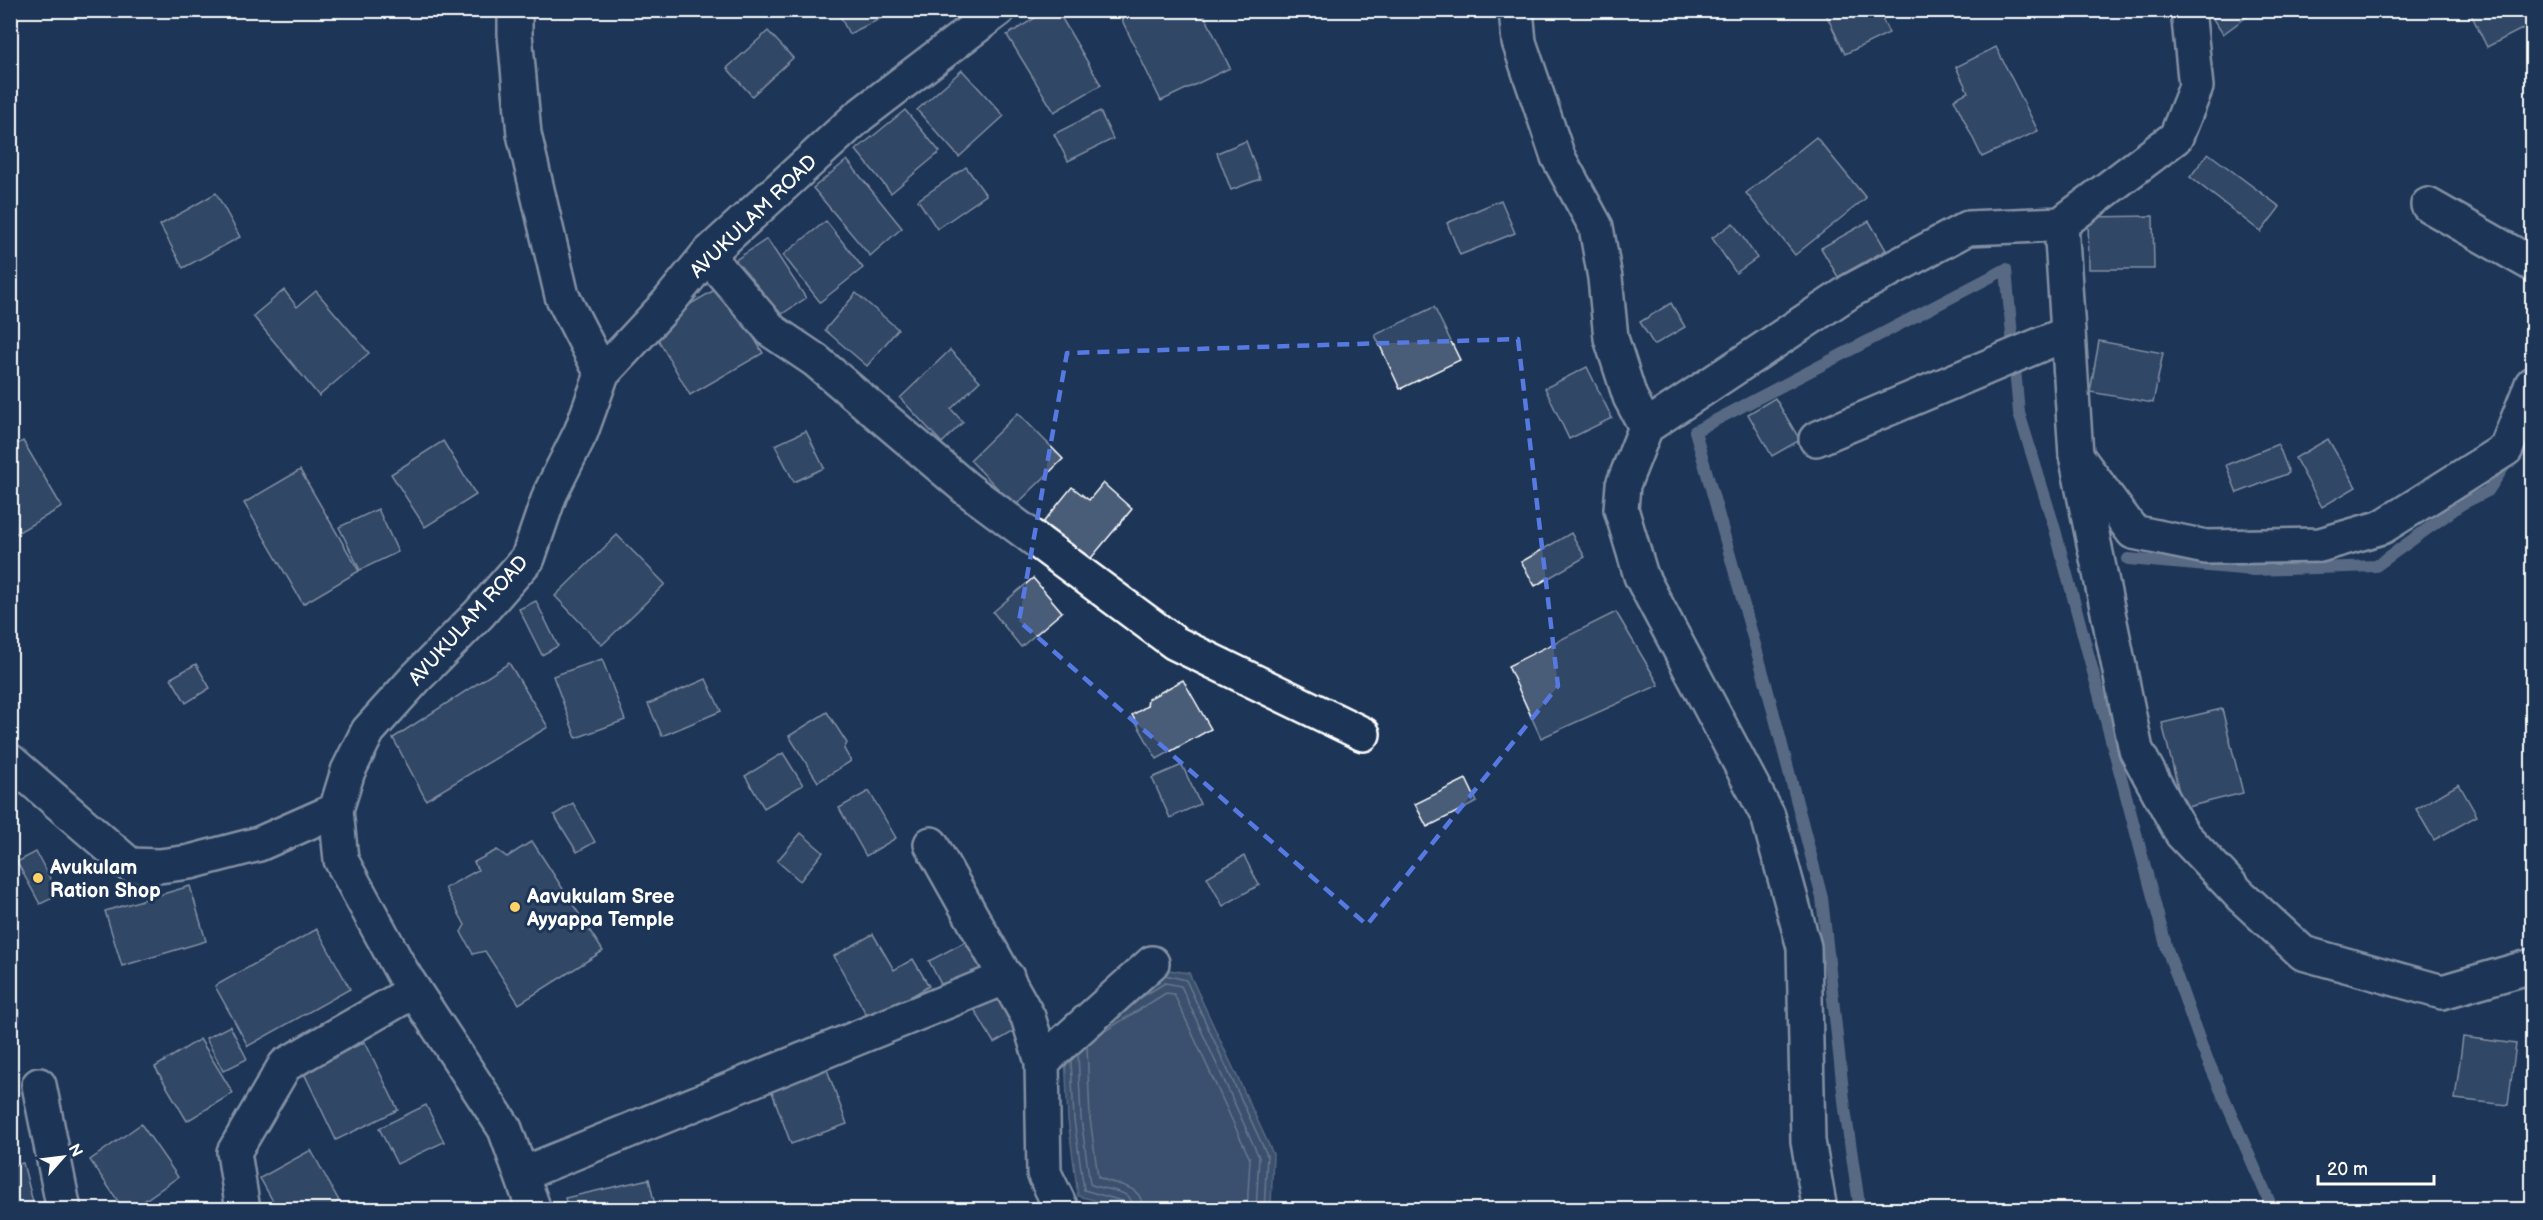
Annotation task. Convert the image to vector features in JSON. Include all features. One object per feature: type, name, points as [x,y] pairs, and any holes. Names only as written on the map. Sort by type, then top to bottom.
[{"type":"street","points":[[515,10],[524,134],[562,296],[602,374]]},
{"type":"street","points":[[1516,10],[1519,42],[1558,157],[1596,227],[1605,278],[1611,338],[1630,397],[1646,427]]},
{"type":"street","points":[[1820,1209],[1808,1142],[1804,947],[1768,816],[1641,576],[1621,509],[1623,485],[1646,427],[1852,290],[1968,228],[2061,224],[2176,137],[2196,87],[2188,10]]},
{"type":"street","name":"AVUKULAM ROAD","points":[[534,1209],[505,1129],[414,991],[341,860],[336,810],[348,771],[368,731],[479,614],[528,558],[550,494],[581,432],[602,374],[667,304],[707,255],[859,116],[987,20]]},
{"type":"street","points":[[2428,205],[2532,264]]},
{"type":"street","points":[[2061,224],[2076,455],[2136,750],[2182,834],[2240,895],[2303,952],[2442,992],[2532,966]]},
{"type":"street","points":[[707,255],[772,331],[815,360],[967,489],[1175,643],[1363,734]]},
{"type":"street","points":[[1816,439],[2068,333]]},
{"type":"street","points":[[2076,455],[2133,532],[2206,547],[2320,545],[2382,527],[2506,449],[2532,384]]},
{"type":"street","points":[[10,761],[130,865],[159,866],[190,862],[259,844],[336,810]]},
{"type":"street","points":[[931,844],[1028,1017],[1042,1062],[1044,1173],[1062,1209]]},
{"type":"street","points":[[1042,1062],[1152,963]]},
{"type":"street","points":[[522,1174],[1007,977]]},
{"type":"street","points":[[243,1209],[234,1152],[285,1065],[414,991]]},
{"type":"street","points":[[39,1085],[64,1209]]},
{"type":"highlighted area","points":[[1518,339],[1558,686],[1367,925],[1019,621],[1067,353]]},
{"type":"water","points":[[1162,969],[1189,973],[1273,1154],[1271,1206],[1267,1210],[1131,1210],[1078,1196],[1068,1120],[1064,1031]]},
{"type":"building","points":[[837,10],[898,10],[849,34]]},
{"type":"building","points":[[1048,10],[1057,10],[1101,85],[1054,112],[1007,35]]},
{"type":"building","points":[[1137,10],[1202,10],[1230,68],[1161,101],[1121,18]]},
{"type":"building","points":[[1824,10],[1878,10],[1889,33],[1845,54]]},
{"type":"building","points":[[2207,10],[2256,10],[2223,34]]},
{"type":"building","points":[[2469,10],[2526,10],[2532,24],[2487,47]]},
{"type":"building","points":[[768,31],[793,58],[752,96],[727,68]]},
{"type":"building","points":[[1996,47],[2038,131],[1982,157],[1954,99],[1968,92],[1956,67]]},
{"type":"building","points":[[962,70],[1004,116],[959,157],[917,110]]},
{"type":"building","points":[[905,110],[940,152],[891,193],[856,150]]},
{"type":"building","points":[[1100,111],[1113,139],[1068,161],[1054,134]]},
{"type":"building","points":[[1816,137],[1866,198],[1795,255],[1746,193]]},
{"type":"building","points":[[1246,141],[1260,179],[1231,190],[1217,153]]},
{"type":"building","points":[[2208,153],[2280,207],[2261,232],[2190,177]]},
{"type":"building","points":[[847,160],[902,228],[870,256],[813,188]]},
{"type":"building","points":[[966,167],[986,195],[937,229],[918,200]]},
{"type":"building","points":[[216,193],[240,237],[183,268],[160,225]]},
{"type":"building","points":[[1501,200],[1515,233],[1460,255],[1447,223]]},
{"type":"building","points":[[2153,216],[2154,269],[2089,269],[2088,217]]},
{"type":"building","points":[[826,221],[863,268],[820,302],[783,255]]},
{"type":"building","points":[[1869,221],[1886,250],[1838,277],[1821,248]]},
{"type":"building","points":[[1733,223],[1757,258],[1736,273],[1712,238]]},
{"type":"building","points":[[767,239],[806,298],[773,320],[734,261]]},
{"type":"building","points":[[723,285],[763,353],[690,395],[651,327]]},
{"type":"building","points":[[284,290],[297,307],[316,291],[369,353],[319,396],[253,316]]},
{"type":"building","points":[[856,293],[898,329],[867,366],[825,330]]},
{"type":"building","points":[[1671,303],[1685,327],[1654,345],[1640,322]]},
{"type":"building","points":[[1434,307],[1460,360],[1400,389],[1375,335]]},
{"type":"building","points":[[2099,341],[2163,353],[2153,403],[2090,392]]},
{"type":"building","points":[[950,350],[980,381],[951,409],[963,422],[942,443],[900,398]]},
{"type":"building","points":[[1587,367],[1612,418],[1569,439],[1545,388]]},
{"type":"building","points":[[1775,398],[1800,440],[1772,456],[1748,414]]},
{"type":"building","points":[[1018,413],[1063,459],[1015,506],[970,460]]},
{"type":"building","points":[[806,431],[824,468],[794,482],[775,445]]},
{"type":"building","points":[[2328,439],[2356,487],[2322,507],[2295,458]]},
{"type":"building","points":[[23,441],[62,507],[10,537],[10,448]]},
{"type":"building","points":[[443,441],[476,495],[425,527],[391,474]]},
{"type":"building","points":[[2278,444],[2289,473],[2237,493],[2226,465]]},
{"type":"building","points":[[300,470],[359,571],[303,604],[244,503]]},
{"type":"building","points":[[1103,483],[1132,509],[1087,563],[1042,524],[1072,487],[1089,500]]},
{"type":"building","points":[[378,509],[398,552],[360,570],[339,527]]},
{"type":"building","points":[[1571,533],[1585,557],[1535,586],[1521,562]]},
{"type":"building","points":[[617,535],[665,584],[602,645],[555,596]]},
{"type":"building","points":[[1033,578],[1062,612],[1021,647],[993,612]]},
{"type":"building","points":[[536,601],[558,646],[542,655],[519,609]]},
{"type":"building","points":[[1616,612],[1659,685],[1541,738],[1508,666]]},
{"type":"building","points":[[602,659],[625,720],[576,738],[553,676]]},
{"type":"building","points":[[509,663],[548,727],[426,800],[393,738]]},
{"type":"building","points":[[196,664],[210,688],[186,703],[171,678]]},
{"type":"building","points":[[706,679],[721,711],[662,736],[648,704]]},
{"type":"building","points":[[1183,680],[1211,729],[1157,759],[1132,715],[1147,706],[1148,699]]},
{"type":"building","points":[[2222,709],[2243,793],[2183,808],[2162,723]]},
{"type":"building","points":[[827,712],[847,743],[844,749],[851,761],[818,782],[789,736]]},
{"type":"building","points":[[783,753],[803,785],[764,808],[745,776]]},
{"type":"building","points":[[1182,765],[1200,804],[1170,818],[1152,778]]},
{"type":"building","points":[[1466,779],[1477,802],[1427,827],[1415,804]]},
{"type":"building","points":[[2459,784],[2477,816],[2434,840],[2416,809]]},
{"type":"building","points":[[869,791],[896,838],[866,856],[839,808]]},
{"type":"building","points":[[573,803],[595,842],[577,852],[554,815]]},
{"type":"building","points":[[801,833],[823,852],[800,881],[777,861]]},
{"type":"building","name":"Aavukulam Sree Ayyappa Temple","points":[[532,841],[603,951],[519,1004],[485,951],[473,954],[461,932],[465,925],[445,888],[478,870],[474,862],[497,850],[507,857]]},
{"type":"building","name":"Avukulam Ration Shop","points":[[36,852],[59,895],[40,904],[17,862]]},
{"type":"building","points":[[1244,856],[1259,885],[1223,906],[1207,877]]},
{"type":"building","points":[[190,886],[206,941],[122,966],[105,911]]},
{"type":"building","points":[[317,929],[350,989],[248,1046],[215,986]]},
{"type":"building","points":[[10,934],[13,934],[19,1020],[10,1021]]},
{"type":"building","points":[[873,934],[894,970],[913,959],[929,986],[870,1021],[834,956]]},
{"type":"building","points":[[976,936],[995,973],[948,998],[929,961]]},
{"type":"building","points":[[1001,984],[1025,1025],[994,1043],[970,1002]]},
{"type":"building","points":[[230,1026],[247,1059],[223,1071],[206,1038]]},
{"type":"building","points":[[2463,1037],[2516,1044],[2508,1105],[2455,1099]]},
{"type":"building","points":[[200,1039],[233,1093],[187,1121],[155,1067]]},
{"type":"building","points":[[365,1042],[398,1110],[336,1140],[303,1071]]},
{"type":"building","points":[[825,1064],[847,1124],[791,1144],[769,1084]]},
{"type":"building","points":[[426,1105],[444,1142],[397,1164],[379,1128]]},
{"type":"building","points":[[141,1124],[178,1177],[131,1210],[124,1210],[90,1160]]},
{"type":"building","points":[[311,1150],[339,1201],[322,1210],[278,1210],[260,1178]]},
{"type":"building","points":[[23,1163],[35,1210],[10,1210],[10,1166]]},
{"type":"building","points":[[649,1179],[656,1210],[568,1210],[565,1198]]},
{"type":"waterway","points":[[1860,1210],[1845,1109],[1822,898],[1766,684],[1695,431],[2006,269],[2019,413],[2054,526],[2167,949],[2202,1047],[2273,1210]]},
{"type":"waterway","points":[[2128,559],[2253,570],[2376,566],[2462,504],[2488,491],[2509,459]]},
{"type":"place","name":"Avukulam Ration Shop","points":[[38,878]]},
{"type":"place","name":"Aavukulam Sree Ayyappa Temple","points":[[515,907]]}]
